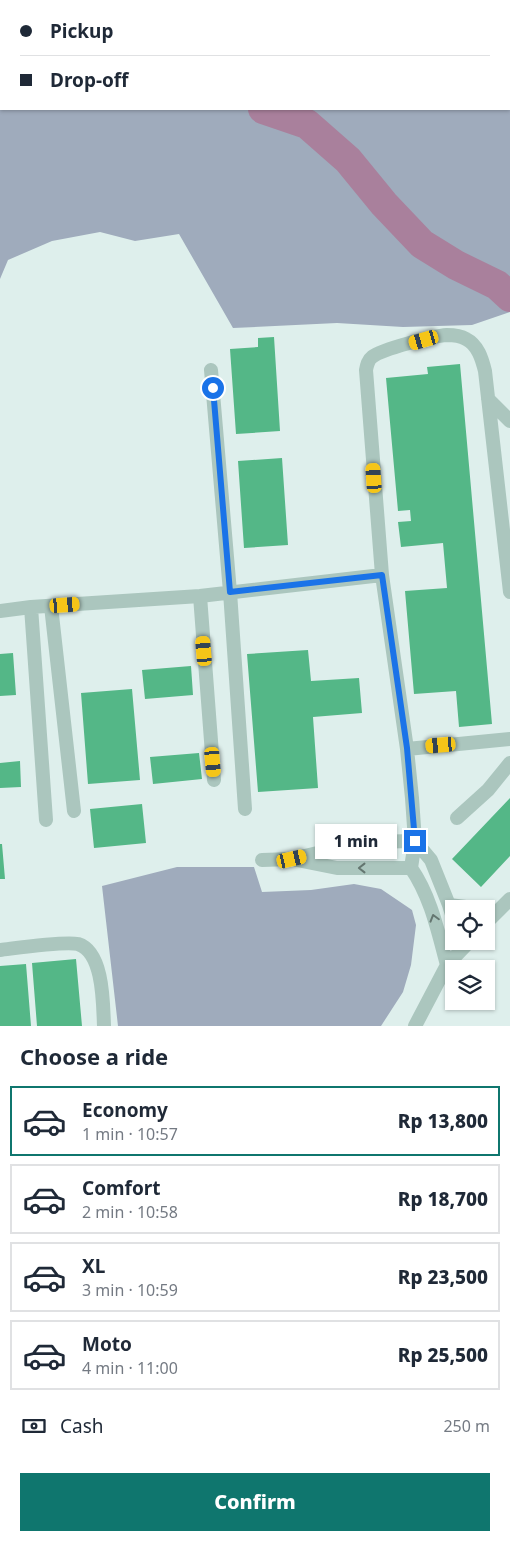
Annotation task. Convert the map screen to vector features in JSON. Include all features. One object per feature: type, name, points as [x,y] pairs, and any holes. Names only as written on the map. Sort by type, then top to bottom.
[{"type":"street","points":[[446,960],[432,911],[419,880],[411,868],[415,841],[407,748],[382,575],[366,370],[367,363],[371,357],[378,353],[447,335],[467,339],[476,346],[485,372],[510,592]]},
{"type":"street","points":[[211,370],[230,592],[245,809]]},
{"type":"street","points":[[488,399],[510,422]]},
{"type":"street","points":[[0,611],[31,607],[200,596],[382,575]]},
{"type":"street","points":[[200,596],[214,780]]},
{"type":"street","points":[[50,606],[74,811]]},
{"type":"street","points":[[31,607],[46,820]]},
{"type":"street","points":[[407,748],[510,739]]},
{"type":"street","points":[[457,818],[488,790],[510,763]]},
{"type":"street","points":[[262,860],[292,859],[364,842],[415,841],[432,860],[448,900]]},
{"type":"street","points":[[292,859],[338,868],[411,868]]},
{"type":"street","points":[[495,909],[510,899]]},
{"type":"street","points":[[0,950],[79,944],[89,952],[97,966],[101,984],[104,1026]]},
{"type":"street","points":[[451,960],[458,950]]},
{"type":"street","points":[[415,1026],[445,969]]},
{"type":"shaded area","points":[[0,110],[510,110],[510,312],[472,325],[403,327],[337,323],[233,328],[179,234],[135,241],[100,232],[52,241],[8,260],[0,279]]},
{"type":"shaded area","points":[[177,867],[254,867],[262,892],[311,890],[354,884],[381,889],[412,910],[416,925],[411,965],[403,992],[381,1026],[118,1026],[102,886]]},
{"type":"building","points":[[274,337],[280,431],[236,434],[230,349],[258,347],[258,338]]},
{"type":"building","points":[[460,364],[492,724],[459,727],[456,691],[414,694],[405,591],[447,588],[443,543],[401,547],[398,522],[411,521],[410,510],[398,511],[386,378],[428,374],[427,367]]},
{"type":"building","points":[[282,458],[288,545],[244,548],[238,461]]},
{"type":"building","points":[[308,650],[311,681],[359,678],[362,713],[313,717],[318,788],[258,792],[247,654]]},
{"type":"building","points":[[13,653],[16,695],[0,696],[0,654]]},
{"type":"building","points":[[191,666],[193,695],[145,699],[142,670]]},
{"type":"building","points":[[132,689],[140,780],[88,784],[81,693]]},
{"type":"building","points":[[199,753],[202,779],[153,784],[150,757]]},
{"type":"building","points":[[20,761],[21,787],[0,788],[0,763]]},
{"type":"building","points":[[510,798],[510,856],[481,887],[452,859]]},
{"type":"building","points":[[142,804],[146,843],[94,848],[90,809]]},
{"type":"building","points":[[0,844],[2,844],[5,879],[0,879]]},
{"type":"building","points":[[76,959],[82,1026],[37,1026],[32,963]]},
{"type":"building","points":[[26,964],[31,1026],[0,1026],[0,966]]},
{"type":"waterway","points":[[266,110],[307,124],[348,160],[384,204],[422,244],[456,265],[497,285],[510,297]]},
{"type":"route","points":[[213,388],[230,592],[382,575],[407,748],[415,841]]}]
